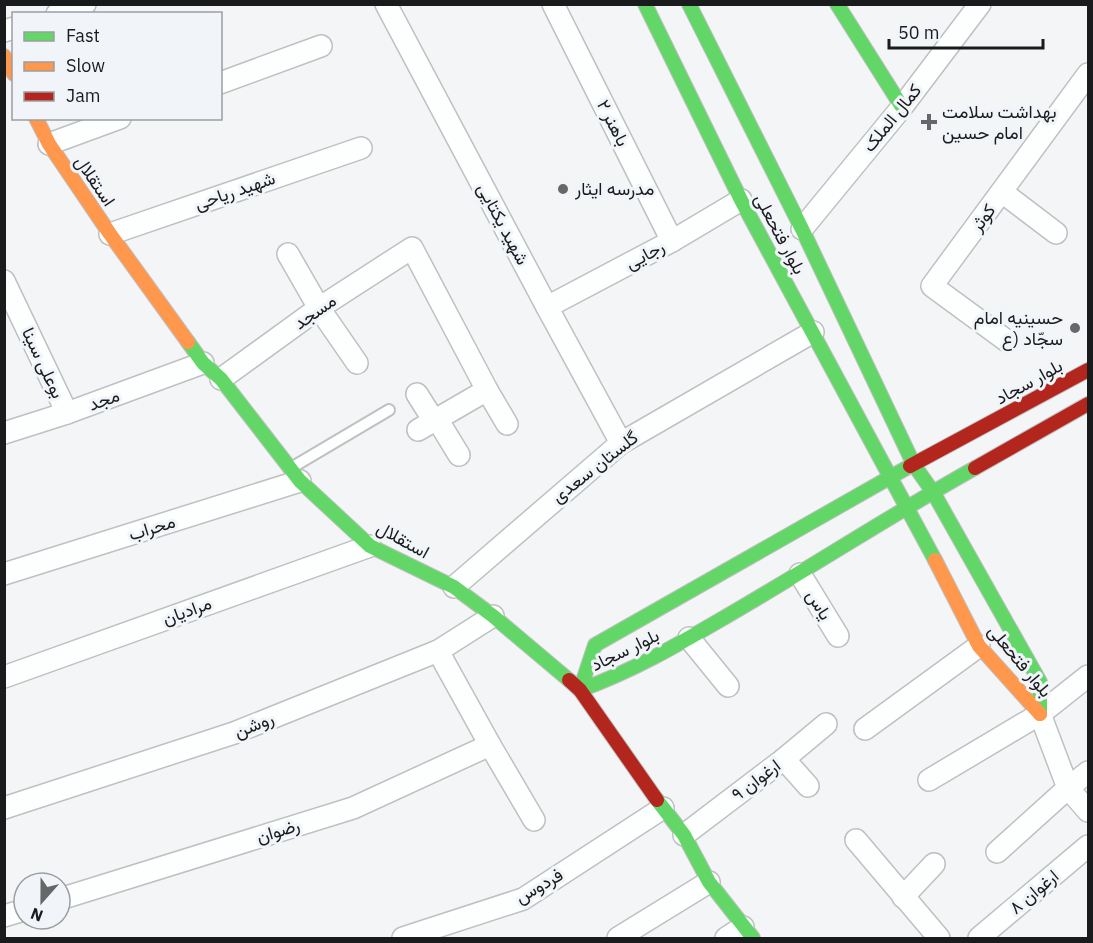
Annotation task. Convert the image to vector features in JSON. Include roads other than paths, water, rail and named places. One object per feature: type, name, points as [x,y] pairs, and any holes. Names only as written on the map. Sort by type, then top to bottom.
[{"type":"street","points":[[63,12],[85,4]]},
{"type":"street","name":"شهید یکتایی","points":[[386,4],[621,442]]},
{"type":"street","name":"باهنر ۲","points":[[553,4],[672,241]]},
{"type":"street","name":"بلوار فتحعلی","points":[[645,4],[741,200],[980,646],[1040,714]]},
{"type":"street","name":"بلوار فتحعلی","points":[[689,4],[802,229],[914,465],[933,492],[1040,682],[1040,714]]},
{"type":"street","points":[[837,4],[902,107]]},
{"type":"street","name":"کمال الملک","points":[[802,229],[902,107],[974,7]]},
{"type":"street","points":[[222,81],[321,46]]},
{"type":"street","points":[[4,56],[12,70]]},
{"type":"street","name":"کوثر","points":[[1007,341],[932,286],[1089,74]]},
{"type":"street","name":"استقلال","points":[[37,120],[49,144],[110,234],[203,363],[221,379],[295,475],[370,546],[454,587],[493,616],[580,690],[684,835],[741,935]]},
{"type":"street","points":[[49,144],[115,120]]},
{"type":"street","name":"شهید ریاحی","points":[[110,234],[361,148]]},
{"type":"street","points":[[1002,192],[1056,233]]},
{"type":"street","name":"رجایی","points":[[547,307],[672,241],[741,200]]},
{"type":"street","name":"مسجد","points":[[221,379],[320,308],[412,248],[486,390]]},
{"type":"street","points":[[288,254],[320,308],[357,363]]},
{"type":"street","name":"بوعلی سینا","points":[[4,281],[67,413]]},
{"type":"street","name":"گلستان سعدی","points":[[454,587],[621,442],[813,332]]},
{"type":"street","name":"مجد","points":[[4,433],[67,413],[203,363]]},
{"type":"street","name":"بلوار سجاد","points":[[580,690],[617,677],[689,638],[800,574],[933,492],[1055,406],[1089,370]]},
{"type":"street","points":[[430,423],[486,390],[507,424]]},
{"type":"street","points":[[417,394],[430,423],[459,455]]},
{"type":"street","name":"بلوار سجاد","points":[[580,690],[595,645],[891,477],[914,465],[1055,406],[1089,404]]},
{"type":"street","name":"محراب","points":[[4,574],[295,475]]},
{"type":"street","name":"مرادیان","points":[[4,677],[370,546]]},
{"type":"street","name":"یاس","points":[[800,574],[838,636]]},
{"type":"street","name":"روشن","points":[[4,808],[234,734],[438,651],[493,616]]},
{"type":"street","points":[[689,638],[728,686]]},
{"type":"street","points":[[865,729],[980,646]]},
{"type":"street","points":[[438,651],[534,820]]},
{"type":"street","points":[[929,780],[1040,714],[1089,676]]},
{"type":"street","points":[[1040,714],[1068,788],[1089,811]]},
{"type":"street","name":"ارغوان ۹","points":[[684,835],[826,724]]},
{"type":"street","name":"رضوان","points":[[72,895],[353,808],[490,745]]},
{"type":"street","points":[[784,759],[808,786]]},
{"type":"street","points":[[997,852],[1089,772]]},
{"type":"street","name":"فردوس","points":[[403,939],[523,899],[663,808]]},
{"type":"street","points":[[856,840],[939,939]]},
{"type":"street","name":"ارغوان ۸","points":[[979,939],[1089,846]]},
{"type":"street","points":[[903,897],[934,864]]},
{"type":"street","points":[[618,939],[709,882]]},
{"type":"lane","points":[[295,475],[389,410]]},
{"type":"place","name":"بهداشت سلامت امام حسین","points":[[929,122]]},
{"type":"place","name":"مدرسه ایثار","points":[[563,189]]},
{"type":"place","name":"حسینیه امام سجّاد (ع","points":[[1075,328]]}]
